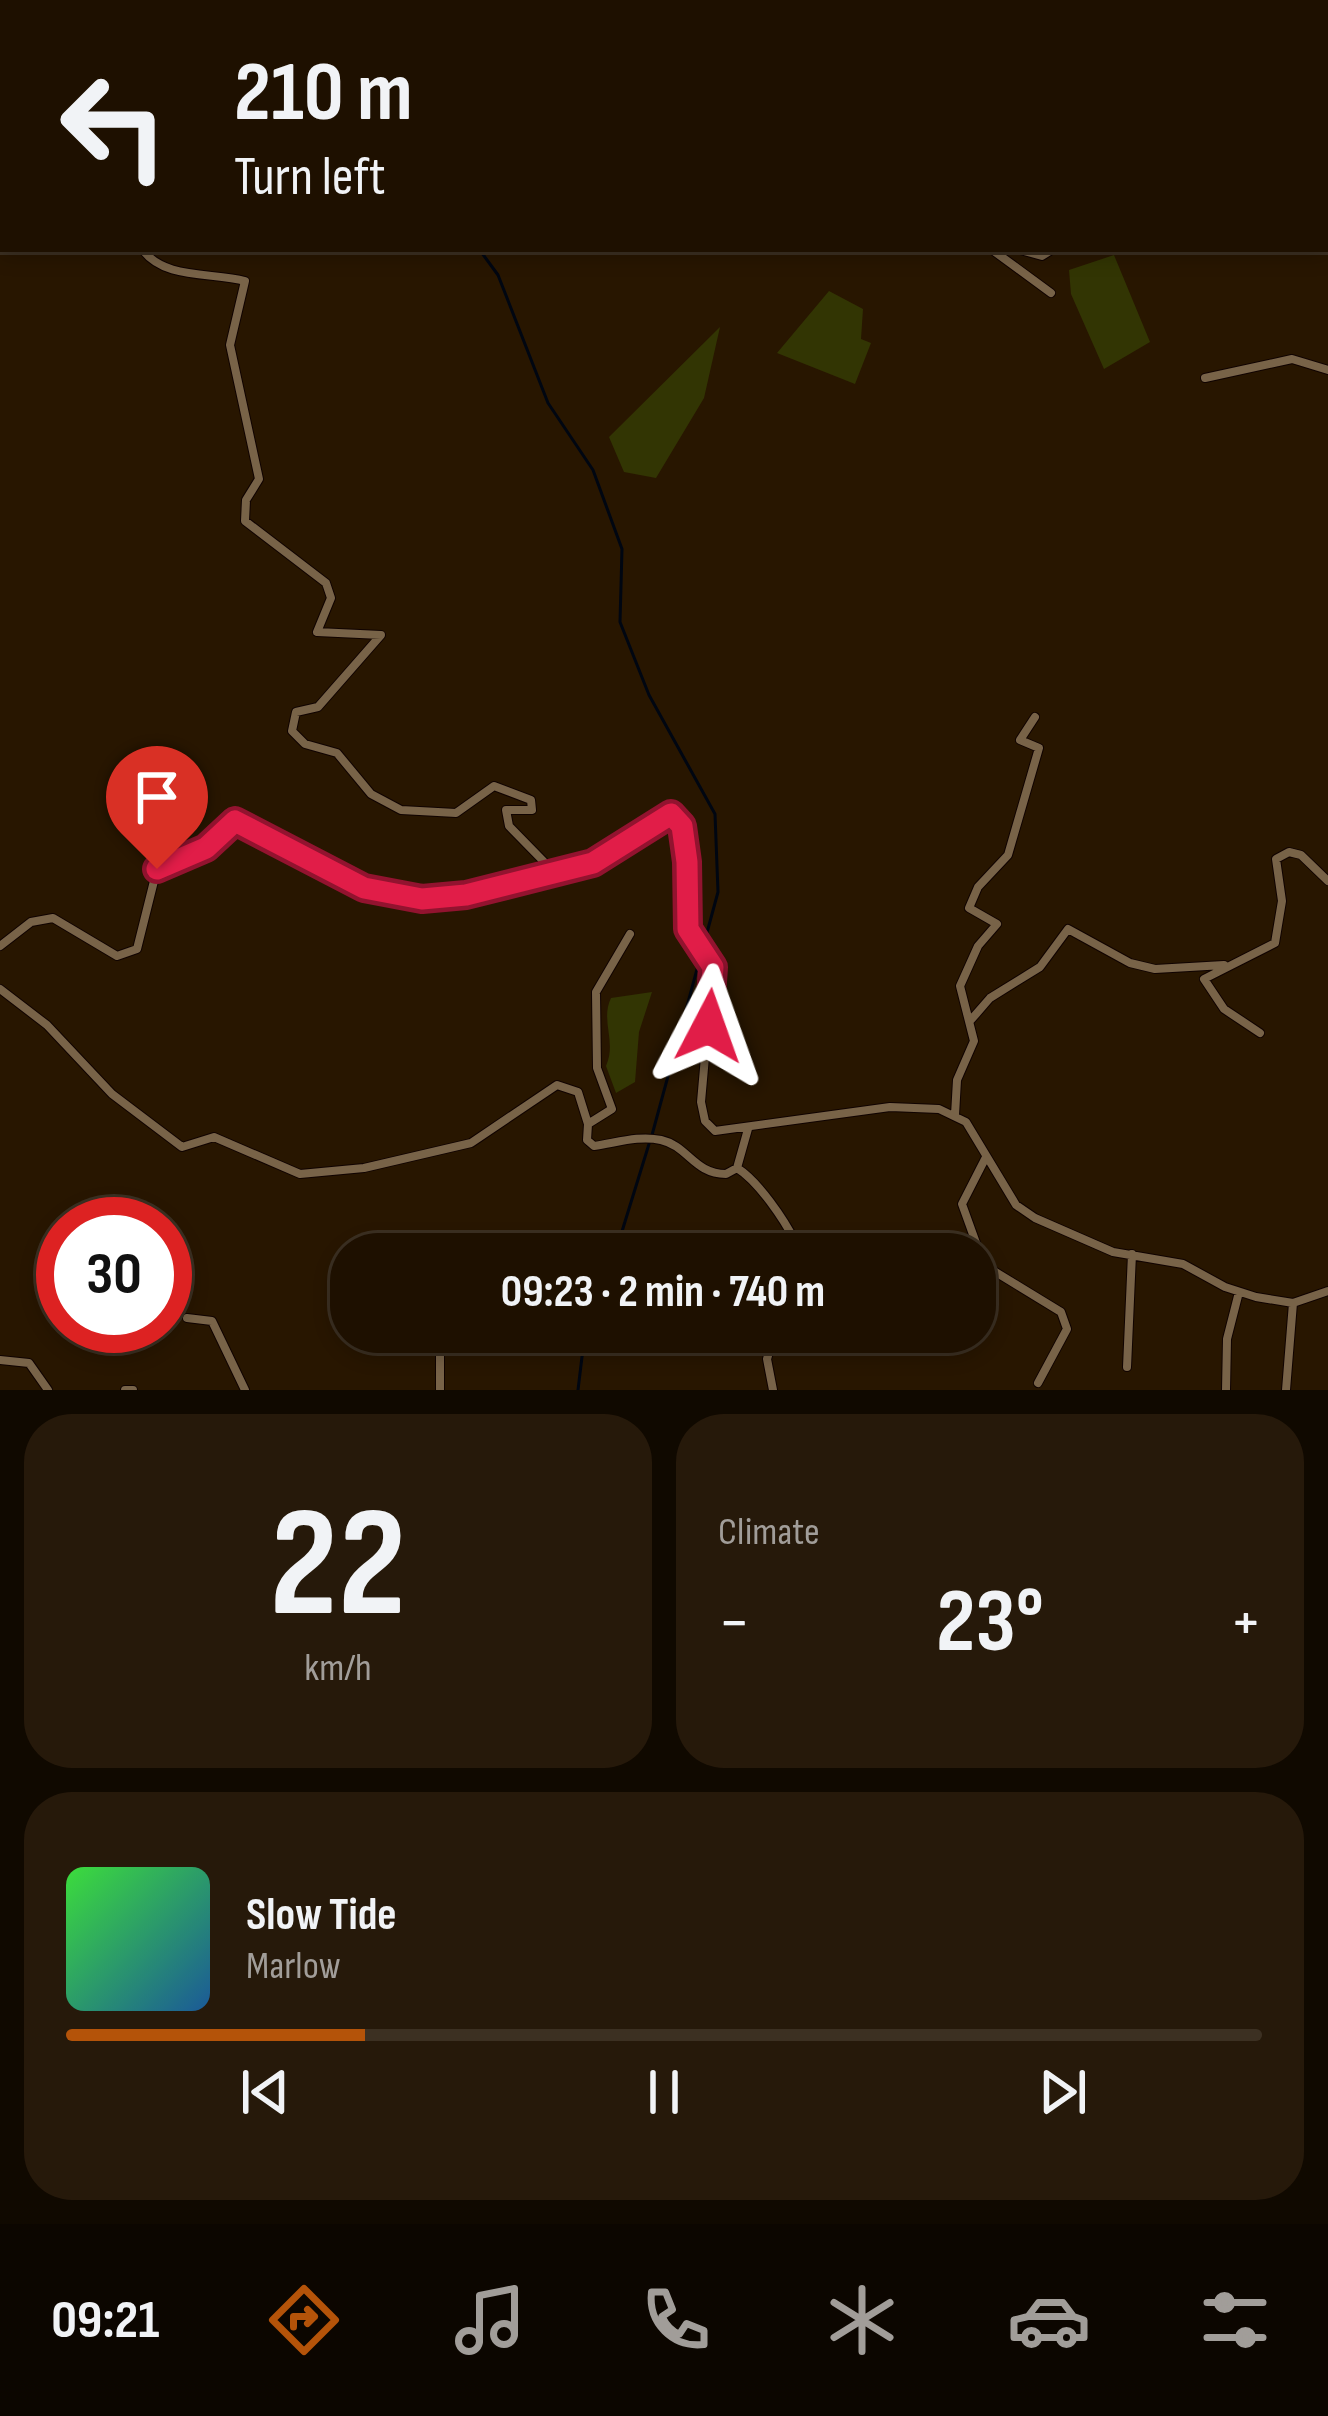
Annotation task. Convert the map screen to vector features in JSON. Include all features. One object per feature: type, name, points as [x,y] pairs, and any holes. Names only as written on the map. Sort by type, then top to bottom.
[{"type":"street","points":[[145,252],[177,271],[245,281],[230,345],[259,479],[246,500],[245,521],[326,583],[331,598],[317,632],[381,635],[318,707],[290,718],[297,739],[337,753],[371,794],[401,810],[456,813],[485,789],[503,785],[520,792],[531,800],[532,810],[506,810],[509,826],[554,872]]},
{"type":"street","points":[[996,252],[1051,293]]},
{"type":"street","points":[[1205,378],[1292,359],[1328,370]]},
{"type":"street","points":[[1035,717],[1020,740],[1039,748],[1008,855],[971,899],[969,908],[997,924],[978,946],[960,986],[974,1041],[957,1080],[956,1115],[1016,1205],[1113,1252],[1183,1264],[1239,1292],[1293,1303],[1328,1292]]},
{"type":"street","points":[[0,946],[39,918],[53,918],[117,956],[137,949],[157,869],[206,848],[235,821],[298,857],[394,898],[466,895],[593,863],[675,815],[687,862],[688,929],[713,967],[702,1112],[715,1131],[890,1107],[956,1115]]},
{"type":"street","points":[[1260,1033],[1234,1019],[1204,979],[1275,943],[1282,901],[1276,859],[1289,852],[1301,855],[1328,881]]},
{"type":"street","points":[[970,1022],[990,998],[1040,968],[1068,928],[1130,963],[1154,969],[1225,965]]},
{"type":"street","points":[[630,934],[596,992],[597,1068],[612,1109],[588,1124],[584,1132],[594,1146],[660,1139],[712,1174],[737,1168],[750,1176],[791,1233]]},
{"type":"street","points":[[0,989],[47,1025],[112,1094],[182,1148],[214,1138],[300,1174],[364,1168],[471,1143],[557,1085],[578,1092],[588,1124]]},
{"type":"street","points":[[737,1168],[748,1129]]},
{"type":"street","points":[[987,1156],[962,1204],[984,1265],[1061,1312],[1067,1329],[1038,1383]]},
{"type":"street","points":[[1127,1367],[1132,1254]]},
{"type":"street","points":[[1226,1390],[1227,1339],[1239,1292]]},
{"type":"street","points":[[1286,1390],[1293,1303]]},
{"type":"street","points":[[192,1319],[212,1322],[245,1390]]},
{"type":"street","points":[[440,1353],[440,1390]]},
{"type":"street","points":[[769,1353],[773,1390]]},
{"type":"street","points":[[0,1360],[29,1364],[48,1390]]},
{"type":"shaded area","points":[[1114,255],[1150,342],[1104,369],[1071,294],[1069,270]]},
{"type":"shaded area","points":[[829,291],[863,309],[861,339],[871,343],[855,384],[777,353]]},
{"type":"shaded area","points":[[720,327],[704,398],[656,478],[624,472],[609,437]]},
{"type":"shaded area","points":[[652,992],[639,1032],[635,1082],[616,1093],[606,1066],[608,1006],[611,998]]},
{"type":"waterway","points":[[481,252],[498,275],[548,403],[593,470],[622,549],[620,622],[649,695],[715,814],[718,892],[652,1135]]},
{"type":"waterway","points":[[621,1233],[649,1144]]},
{"type":"waterway","points":[[578,1390],[582,1353]]},
{"type":"route","points":[[157,869],[184,853],[206,848],[235,821],[298,857],[394,898],[466,895],[593,863],[675,815],[682,826],[687,862],[688,929],[713,967],[709,1026]]}]
